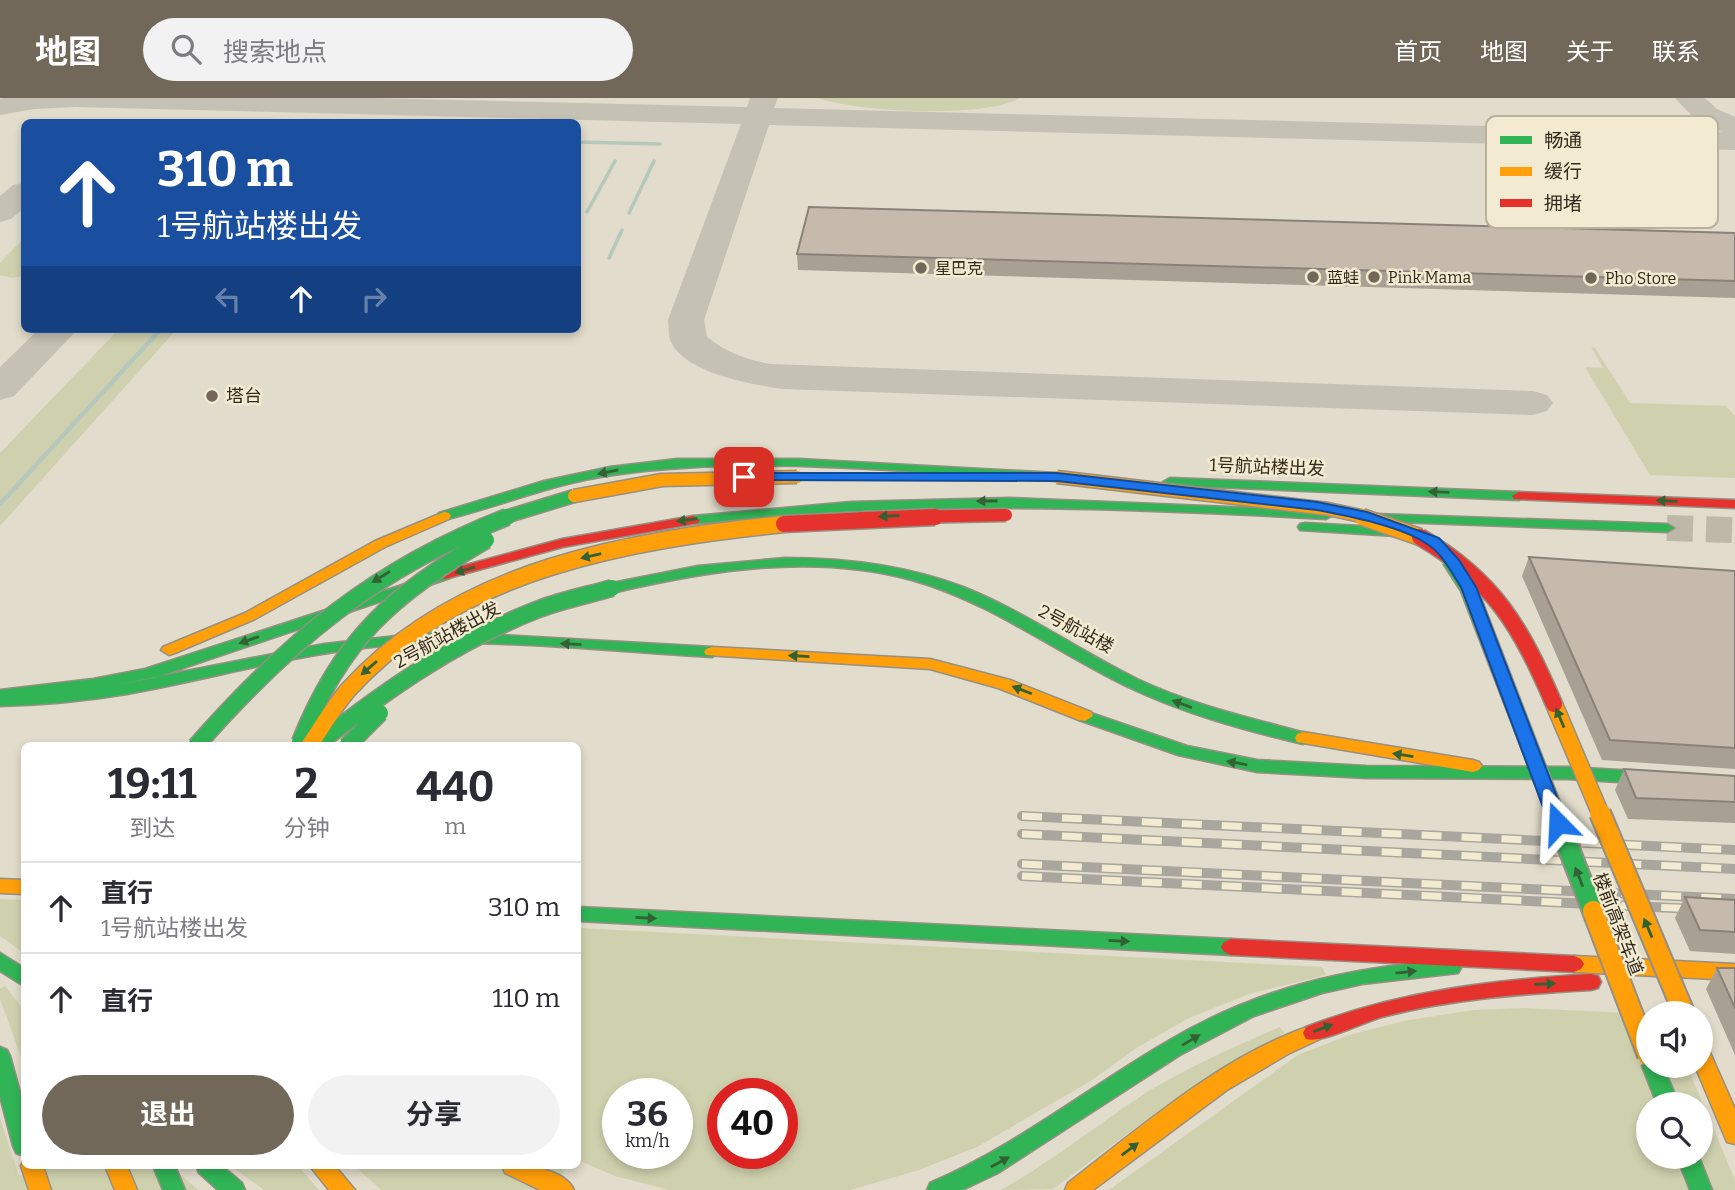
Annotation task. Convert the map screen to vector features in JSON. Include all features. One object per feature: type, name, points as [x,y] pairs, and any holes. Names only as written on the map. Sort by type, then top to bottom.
[{"type":"main road","points":[[0,688],[83,674],[163,652],[247,618],[377,546],[459,511],[563,481],[678,463],[747,462],[847,464],[1057,477]]},
{"type":"main road","name":"1号航站楼出发","points":[[797,477],[1057,477],[1735,504]]},
{"type":"main road","points":[[199,742],[219,715],[253,679],[311,629],[379,578],[452,537],[506,515],[618,485],[691,478],[797,477]]},
{"type":"main road","points":[[300,742],[310,705],[346,648],[400,593],[458,554],[521,526],[596,502],[665,489],[797,477]]},
{"type":"main road","name":"楼前高架车道","points":[[1057,477],[1317,506],[1391,523],[1434,541],[1480,575],[1518,624],[1679,1001]]},
{"type":"main road","points":[[0,695],[146,674],[511,556],[609,534],[697,519],[856,503],[955,501],[1667,528]]},
{"type":"main road","points":[[311,742],[336,701],[391,649],[459,605],[528,573],[614,550],[748,526],[873,517],[1006,515],[1437,533],[1555,524]]},
{"type":"main road","points":[[1270,524],[1363,518]]},
{"type":"main road","name":"楼前高架车道","points":[[1434,541],[1454,563],[1468,587],[1636,1024]]},
{"type":"main road","name":"2号航站楼","points":[[612,588],[686,570],[721,565],[800,561],[902,574],[989,604],[1175,702],[1257,728],[1440,761],[1519,772]]},
{"type":"main road","points":[[351,742],[372,719],[400,697],[477,646],[533,619],[612,588]]},
{"type":"main road","name":"2号航站楼出发","points":[[321,742],[366,704],[480,635],[541,608],[612,588]]},
{"type":"main road","points":[[0,701],[49,702],[103,696],[328,648],[446,637],[930,664],[992,679],[1169,747],[1218,759],[1305,770],[1519,772],[1735,783]]},
{"type":"main road","points":[[0,886],[21,887]]},
{"type":"main road","points":[[581,914],[1613,965],[1735,974]]},
{"type":"main road","points":[[0,961],[21,976]]},
{"type":"main road","points":[[938,1190],[968,1179],[1024,1149],[1118,1083],[1219,1024],[1282,995],[1356,978],[1441,968],[1613,965]]},
{"type":"main road","points":[[1076,1190],[1176,1114],[1267,1055],[1299,1038],[1352,1018],[1474,991],[1735,974]]},
{"type":"main road","points":[[0,1056],[21,1135]]},
{"type":"main road","points":[[1711,1078],[1735,1135]]},
{"type":"main road","points":[[33,1169],[40,1190]]},
{"type":"main road","points":[[117,1169],[125,1190]]},
{"type":"main road","points":[[165,1169],[174,1190]]},
{"type":"main road","points":[[211,1169],[234,1190]]},
{"type":"main road","points":[[324,1169],[344,1190]]},
{"type":"main road","points":[[519,1169],[563,1190]]},
{"type":"main road","points":[[1693,1169],[1701,1190]]},
{"type":"green space","points":[[818,98],[1020,98],[1003,105],[979,109],[920,111],[861,107]]},
{"type":"green space","points":[[21,241],[21,276],[12,278],[0,275],[0,263]]},
{"type":"green space","points":[[115,333],[173,333],[0,526],[0,453]]},
{"type":"green space","points":[[1591,347],[1595,348],[1630,403],[1726,406],[1735,416],[1735,478],[1650,475],[1585,367],[1603,368]]},
{"type":"green space","points":[[0,899],[21,900],[21,951],[0,936]]},
{"type":"green space","points":[[581,928],[1322,967],[1326,975],[1249,994],[1189,1018],[1138,1047],[1089,1082],[977,1147],[919,1170],[850,1190],[669,1190],[615,1176],[581,1161]]},
{"type":"green space","points":[[5,986],[21,1006],[21,1057],[0,999],[0,989]]},
{"type":"green space","points":[[1524,1008],[1636,1013],[1636,1078],[1692,1078],[1698,1092],[1636,1092],[1636,1169],[1713,1169],[1713,1128],[1735,1180],[1735,1190],[1109,1190],[1298,1055],[1349,1035],[1404,1021],[1473,1010]]},
{"type":"green space","points":[[1280,1027],[1284,1033],[1169,1103],[1053,1189],[1001,1190],[1165,1082]]},
{"type":"green space","points":[[0,1118],[19,1176],[34,1169],[174,1169],[198,1190],[0,1190]]},
{"type":"green space","points":[[235,1169],[301,1169],[319,1190],[264,1190]]},
{"type":"green space","points":[[358,1169],[566,1169],[550,1190],[381,1190]]},
{"type":"building","points":[[809,207],[1735,233],[1735,281],[797,254]]},
{"type":"building","points":[[1529,557],[1735,571],[1735,748],[1610,740]]},
{"type":"building","points":[[1624,769],[1735,776],[1735,802],[1636,798]]},
{"type":"building","points":[[1685,897],[1735,900],[1735,932],[1700,930]]},
{"type":"building","points":[[1717,968],[1735,968],[1735,1008]]},
{"type":"waterway","points":[[581,142],[660,144]]},
{"type":"waterway","points":[[587,212],[615,161]]},
{"type":"waterway","points":[[629,213],[654,161]]},
{"type":"waterway","points":[[609,258],[622,230]]},
{"type":"waterway","points":[[0,504],[157,333]]},
{"type":"taxiway","points":[[43,98],[758,116]]},
{"type":"taxiway","points":[[758,116],[764,98]]},
{"type":"taxiway","points":[[1689,98],[1709,116]]},
{"type":"taxiway","points":[[0,107],[34,101],[75,99]]},
{"type":"taxiway","points":[[758,116],[1486,135]]},
{"type":"taxiway","points":[[758,116],[686,320],[689,341],[710,356],[733,367],[783,377],[1533,403]]},
{"type":"taxiway","points":[[1718,120],[1735,127]]},
{"type":"taxiway","points":[[1718,141],[1735,141]]},
{"type":"taxiway","points":[[0,212],[21,194]]},
{"type":"taxiway","points":[[0,388],[56,333]]},
{"type":"tunnel","points":[[1667,528],[1735,530]]},
{"type":"railway","points":[[1022,816],[1735,850]]},
{"type":"railway","points":[[1022,834],[1735,869]]},
{"type":"railway","points":[[1022,864],[1735,899]]},
{"type":"railway","points":[[1022,876],[1735,911]]},
{"type":"traffic: fast","points":[[444,516],[544,485],[610,471],[677,463],[798,463],[1057,477]]},
{"type":"traffic: fast","points":[[1170,482],[1519,496]]},
{"type":"traffic: fast","points":[[200,742],[276,661],[319,623],[364,590],[412,559],[463,534],[517,512],[574,496]]},
{"type":"traffic: fast","points":[[693,520],[851,506],[1009,502],[1326,515]]},
{"type":"traffic: fast","points":[[1375,518],[1667,528]]},
{"type":"traffic: fast","points":[[1305,527],[1396,532]]},
{"type":"traffic: fast","points":[[300,742],[314,706],[331,675],[350,647],[372,622],[396,599],[423,579],[486,540]]},
{"type":"traffic: fast","points":[[1450,559],[1468,587],[1593,911]]},
{"type":"traffic: fast","points":[[612,588],[698,570],[785,562],[872,567],[915,576],[980,600],[1109,671],[1173,700],[1216,715],[1303,738]]},
{"type":"traffic: fast","points":[[0,695],[93,684],[148,674],[445,575]]},
{"type":"traffic: fast","points":[[320,742],[370,703],[424,667],[480,635],[539,609],[612,588]]},
{"type":"traffic: fast","points":[[0,701],[84,695],[164,682],[324,649],[415,639],[446,637],[712,652]]},
{"type":"traffic: fast","points":[[351,742],[380,713]]},
{"type":"traffic: fast","points":[[1085,716],[1184,751],[1257,766],[1366,772],[1568,773],[1735,783]]},
{"type":"traffic: fast","points":[[581,914],[1231,947]]},
{"type":"traffic: fast","points":[[0,961],[21,976]]},
{"type":"traffic: fast","points":[[938,1190],[990,1166],[1172,1049],[1247,1010],[1322,985],[1405,971],[1451,968]]},
{"type":"traffic: fast","points":[[0,1056],[21,1135]]},
{"type":"traffic: fast","points":[[1658,1078],[1663,1092]]},
{"type":"traffic: fast","points":[[165,1169],[174,1190]]},
{"type":"traffic: fast","points":[[210,1169],[234,1190]]},
{"type":"traffic: fast","points":[[1693,1169],[1701,1190]]},
{"type":"traffic: slow","points":[[574,496],[662,480],[797,477]]},
{"type":"traffic: slow","points":[[1057,477],[1328,509],[1369,518],[1420,537]]},
{"type":"traffic: slow","points":[[169,650],[250,616],[380,544],[444,516]]},
{"type":"traffic: slow","points":[[312,742],[348,690],[397,644],[454,607],[516,579],[582,557],[718,531],[784,524]]},
{"type":"traffic: slow","points":[[712,652],[930,664],[1004,684],[1085,716]]},
{"type":"traffic: slow","points":[[1554,704],[1679,1001]]},
{"type":"traffic: slow","points":[[1303,738],[1473,766]]},
{"type":"traffic: slow","points":[[0,886],[21,887]]},
{"type":"traffic: slow","points":[[1593,911],[1636,1024]]},
{"type":"traffic: slow","points":[[1574,964],[1735,972]]},
{"type":"traffic: slow","points":[[1076,1190],[1219,1084],[1249,1065],[1313,1033]]},
{"type":"traffic: slow","points":[[1711,1078],[1735,1135]]},
{"type":"traffic: slow","points":[[33,1169],[40,1190]]},
{"type":"traffic: slow","points":[[117,1169],[126,1190]]},
{"type":"traffic: slow","points":[[324,1169],[344,1190]]},
{"type":"traffic: slow","points":[[519,1169],[563,1190]]},
{"type":"traffic: jam","points":[[1519,496],[1735,504]]},
{"type":"traffic: jam","points":[[784,524],[865,518],[1006,515]]},
{"type":"traffic: jam","points":[[445,575],[562,543],[693,520]]},
{"type":"traffic: jam","points":[[1420,537],[1468,568],[1487,587],[1517,628],[1554,704]]},
{"type":"traffic: jam","points":[[1231,947],[1574,964]]},
{"type":"traffic: jam","points":[[1313,1033],[1346,1020],[1415,1001],[1484,990],[1591,982]]},
{"type":"place","name":"星巴克","points":[[921,268]]},
{"type":"place","name":"蓝蛙","points":[[1313,277]]},
{"type":"place","name":"Pink Mama","points":[[1374,277]]},
{"type":"place","name":"Pho Store","points":[[1591,278]]},
{"type":"place","name":"塔台","points":[[212,396]]},
{"type":"route","points":[[744,477],[1057,477],[1317,506],[1391,523],[1418,534],[1434,541],[1454,563],[1468,587],[1558,823]]}]
